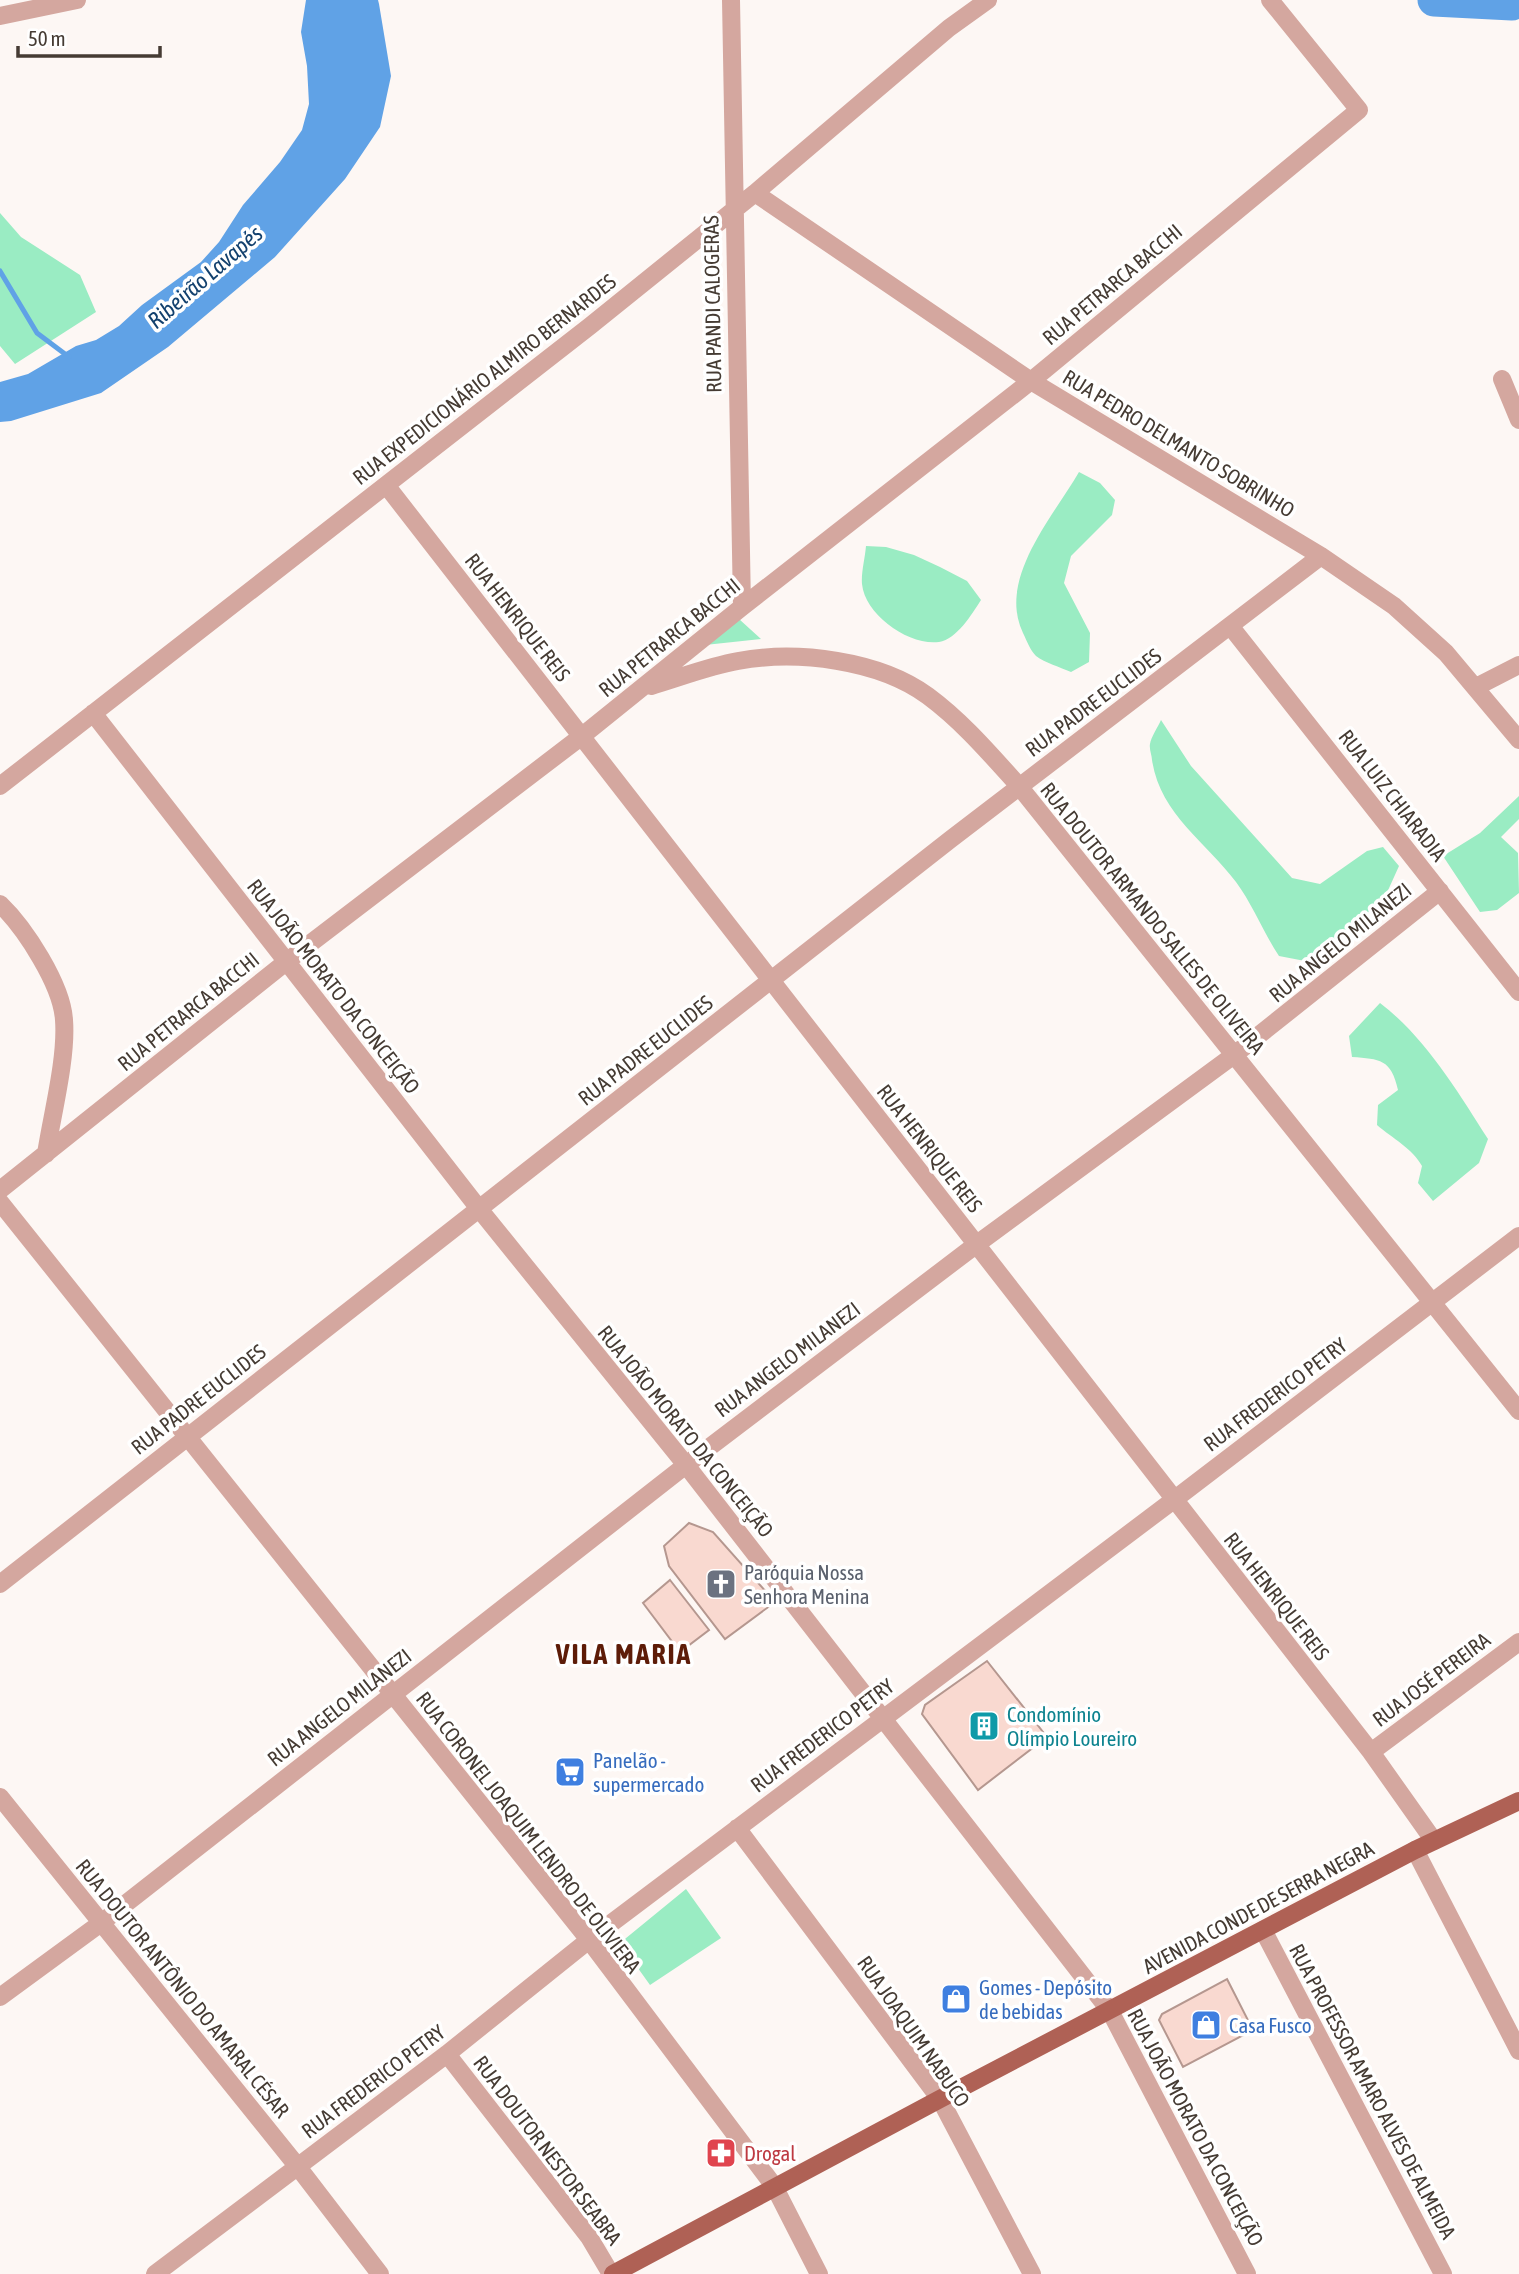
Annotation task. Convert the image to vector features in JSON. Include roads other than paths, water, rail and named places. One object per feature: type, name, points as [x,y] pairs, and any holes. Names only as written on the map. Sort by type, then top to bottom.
[{"type":"main road","name":"AVENIDA CONDE DE SERRA NEGRA","points":[[612,2274],[774,2186],[1415,1850],[1519,1801]]},
{"type":"street","points":[[0,16],[77,0]]},
{"type":"street","name":"RUA PANDI CALOGERAS","points":[[731,0],[742,607]]},
{"type":"street","name":"RUA EXPEDICIONÁRIO ALMIRO BERNARDES","points":[[0,786],[590,326],[755,193],[949,28],[988,0]]},
{"type":"street","name":"RUA PETRARCA BACCHI","points":[[0,1190],[286,962],[582,736],[1031,381],[1359,110],[1270,0]]},
{"type":"street","name":"RUA PEDRO DELMANTO SOBRINHO","points":[[755,193],[1031,381],[1321,556],[1394,606],[1446,653],[1519,740]]},
{"type":"street","points":[[1502,379],[1519,420]]},
{"type":"street","name":"RUA HENRIQUE REIS","points":[[386,485],[1371,1752],[1434,1841]]},
{"type":"street","name":"RUA PADRE EUCLIDES","points":[[0,1584],[1019,786],[1321,556]]},
{"type":"street","name":"RUA LUIZ CHIARADIA","points":[[1231,627],[1519,992]]},
{"type":"street","name":"RUA DOUTOR ARMANDO SALLES DE OLIVEIRA","points":[[640,689],[737,661],[779,656],[827,659],[878,670],[926,695],[972,733],[1019,786],[1519,1411]]},
{"type":"street","points":[[1476,687],[1519,665]]},
{"type":"street","name":"RUA JOÃO MORATO DA CONCEIÇÃO","points":[[93,713],[480,1210],[686,1465],[1110,2011],[1247,2274]]},
{"type":"street","name":"RUA ANGELO MILANEZI","points":[[0,1997],[101,1923],[686,1465],[977,1244],[1234,1055],[1440,891]]},
{"type":"street","points":[[0,904],[50,972],[64,1019],[62,1059],[46,1154]]},
{"type":"street","name":"RUA CORONEL JOAQUIM LENDRO DE OLIVIERA","points":[[0,1202],[589,1940],[774,2186],[819,2274]]},
{"type":"street","name":"RUA FREDERICO PETRY","points":[[155,2274],[447,2054],[589,1940],[1519,1236]]},
{"type":"street","name":"RUA JOSÉ PEREIRA","points":[[1371,1752],[1519,1642]]},
{"type":"street","name":"RUA DOUTOR ANTÔNIO DO AMARAL CÉSAR","points":[[0,1797],[298,2167],[380,2274]]},
{"type":"street","name":"RUA JOAQUIM NABUCO","points":[[737,1828],[940,2099],[1032,2274]]},
{"type":"street","points":[[1415,1850],[1519,2051]]},
{"type":"street","name":"RUA PROFESSOR AMARO ALVES DE ALMEIDA","points":[[1263,1930],[1443,2274]]},
{"type":"street","name":"RUA DOUTOR NESTOR SEABRA","points":[[447,2054],[589,2237],[612,2274]]},
{"type":"water","points":[[306,0],[378,0],[379,4],[391,76],[380,127],[345,179],[275,257],[168,347],[101,393],[0,422],[0,382],[28,374],[76,346],[96,340],[119,326],[142,305],[201,262],[219,242],[243,205],[280,162],[302,130],[309,104],[307,66],[301,32]]},
{"type":"waterway","name":"Ribeirão Lavapés","points":[[1434,0],[1512,4],[1519,0]]},
{"type":"waterway","points":[[0,271],[37,333],[69,357]]},
{"type":"place","name":"Paróquia Nossa Senhora Menina","points":[[721,1584]]},
{"type":"place","name":"Condomínio Olímpio Loureiro","points":[[984,1726]]},
{"type":"place","name":"Panelão - supermercado","points":[[570,1772]]},
{"type":"place","name":"Gomes - Depósito de bebidas","points":[[956,1999]]},
{"type":"place","name":"Casa Fusco","points":[[1206,2025]]},
{"type":"place","name":"Drogal","points":[[721,2153]]},
{"type":"district","name":"VILA MARIA","points":[[624,1654]]}]
